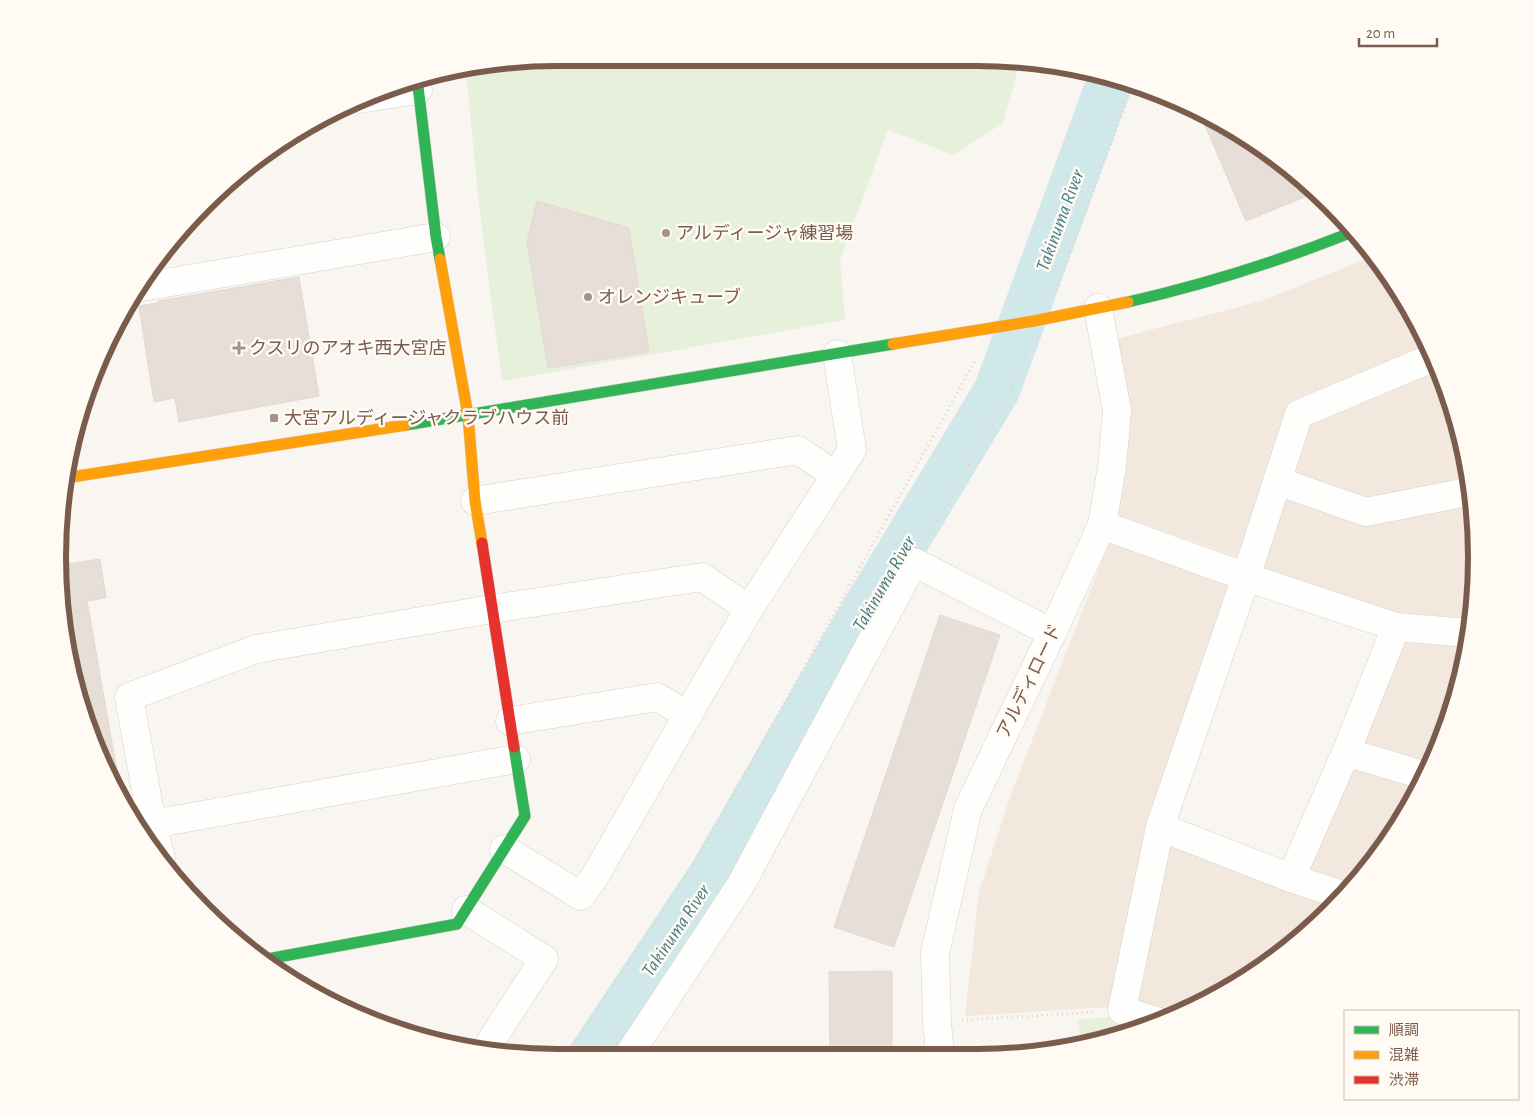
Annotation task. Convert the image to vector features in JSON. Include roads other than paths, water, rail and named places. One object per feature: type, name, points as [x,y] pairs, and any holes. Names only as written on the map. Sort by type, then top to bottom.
[{"type":"street","points":[[273,958],[457,924],[525,816],[475,501],[468,415],[436,237],[418,87]]},
{"type":"street","points":[[73,477],[468,415],[1034,321],[1181,289],[1262,266],[1346,234]]},
{"type":"street","points":[[148,286],[436,237]]},
{"type":"street","name":"アルディロード","points":[[939,1049],[936,1022],[935,953],[968,809],[1102,525],[1112,467],[1117,411],[1098,308]]},
{"type":"street","points":[[504,848],[581,896],[595,876],[749,609],[852,450],[837,354]]},
{"type":"street","points":[[1147,1018],[1122,1010],[1160,827],[1246,577],[1299,414],[1426,361]]},
{"type":"street","points":[[475,501],[798,450],[835,475]]},
{"type":"street","points":[[1277,481],[1366,512],[1464,492]]},
{"type":"street","points":[[1102,525],[1246,577],[1396,627],[1462,632]]},
{"type":"street","points":[[633,1049],[740,886],[914,562],[1052,633]]},
{"type":"street","points":[[156,840],[128,697],[256,649],[702,577],[749,609]]},
{"type":"street","points":[[1291,878],[1346,752],[1396,627]]},
{"type":"street","points":[[510,721],[658,697],[688,715]]},
{"type":"street","points":[[1346,752],[1418,773]]},
{"type":"street","points":[[152,824],[516,759]]},
{"type":"street","points":[[1160,827],[1291,878],[1335,893]]},
{"type":"street","points":[[466,910],[544,959],[489,1044]]},
{"type":"waterway","name":"Takinuma River","points":[[596,1049],[711,876],[852,631],[997,390],[1109,84]]},
{"type":"place","name":"アルディージャ練習場","points":[[666,233]]},
{"type":"place","name":"オレンジキューブ","points":[[588,297]]},
{"type":"place","name":"クスリのアオキ西大宮店","points":[[239,348]]},
{"type":"place","name":"大宮アルディージャクラブハウス前","points":[[274,418]]}]
